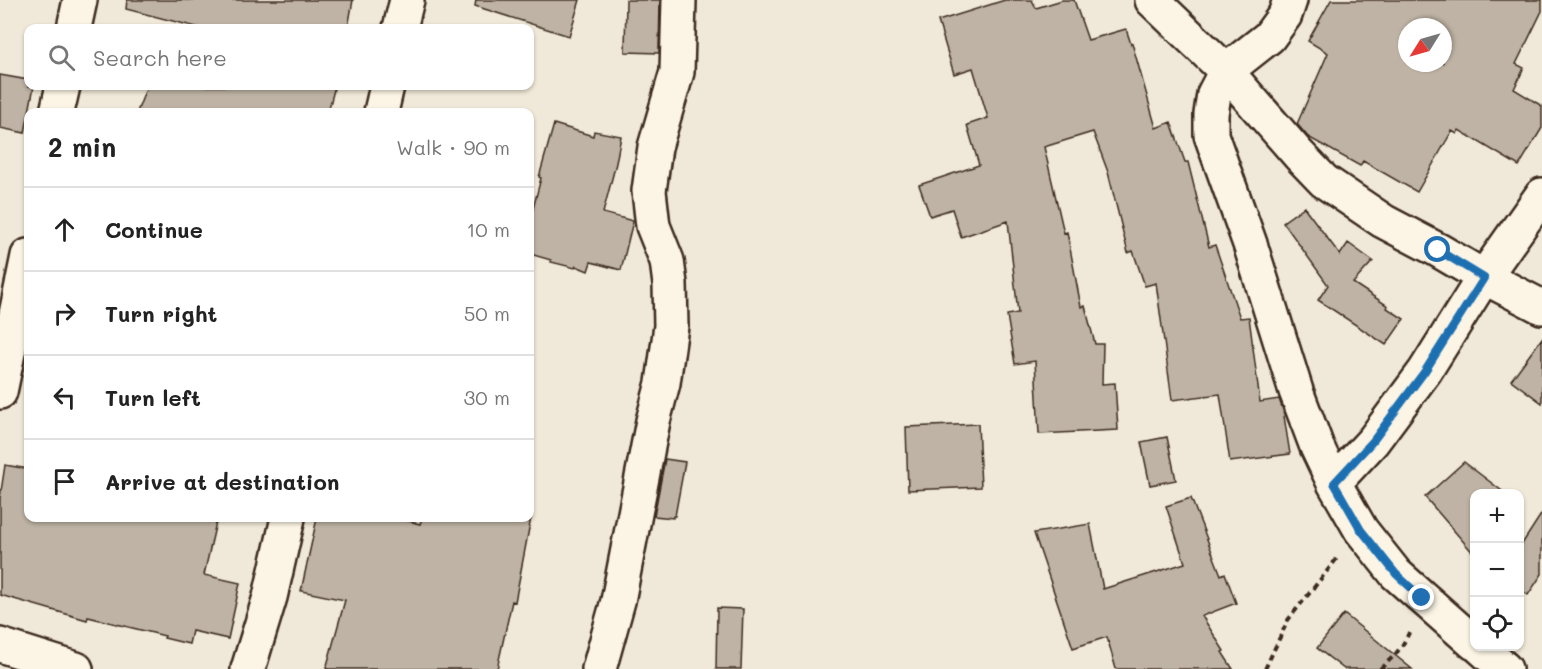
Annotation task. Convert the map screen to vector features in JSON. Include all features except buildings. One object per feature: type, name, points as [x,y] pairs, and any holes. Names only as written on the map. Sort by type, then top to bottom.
[{"type":"street","points":[[75,24],[80,0]]},
{"type":"street","points":[[401,24],[407,0]]},
{"type":"street","points":[[599,669],[618,601],[653,421],[663,383],[671,326],[669,272],[653,226],[650,191],[655,147],[677,72],[679,0]]},
{"type":"street","points":[[1152,0],[1226,71],[1324,181],[1383,221],[1484,278],[1542,307]]},
{"type":"street","points":[[1290,0],[1285,15],[1269,37],[1226,71],[1214,94],[1211,135],[1250,244],[1296,392],[1317,447],[1334,483],[1361,530],[1396,574],[1470,640]]},
{"type":"street","points":[[58,108],[62,90]]},
{"type":"street","points":[[382,108],[386,90]]},
{"type":"street","points":[[1334,483],[1373,441],[1425,371],[1484,278],[1542,195]]},
{"type":"street","points":[[0,392],[24,275]]},
{"type":"street","points":[[248,669],[270,597],[287,522]]},
{"type":"street","points":[[0,645],[76,669]]},
{"type":"street","points":[[1485,651],[1505,669]]},
{"type":"path","points":[[1265,669],[1288,620],[1361,530]]},
{"type":"path","points":[[1380,669],[1407,640],[1422,598]]},
{"type":"route","points":[[1422,598],[1396,574],[1361,530],[1334,483],[1373,441],[1425,371],[1484,278],[1438,250]]}]
